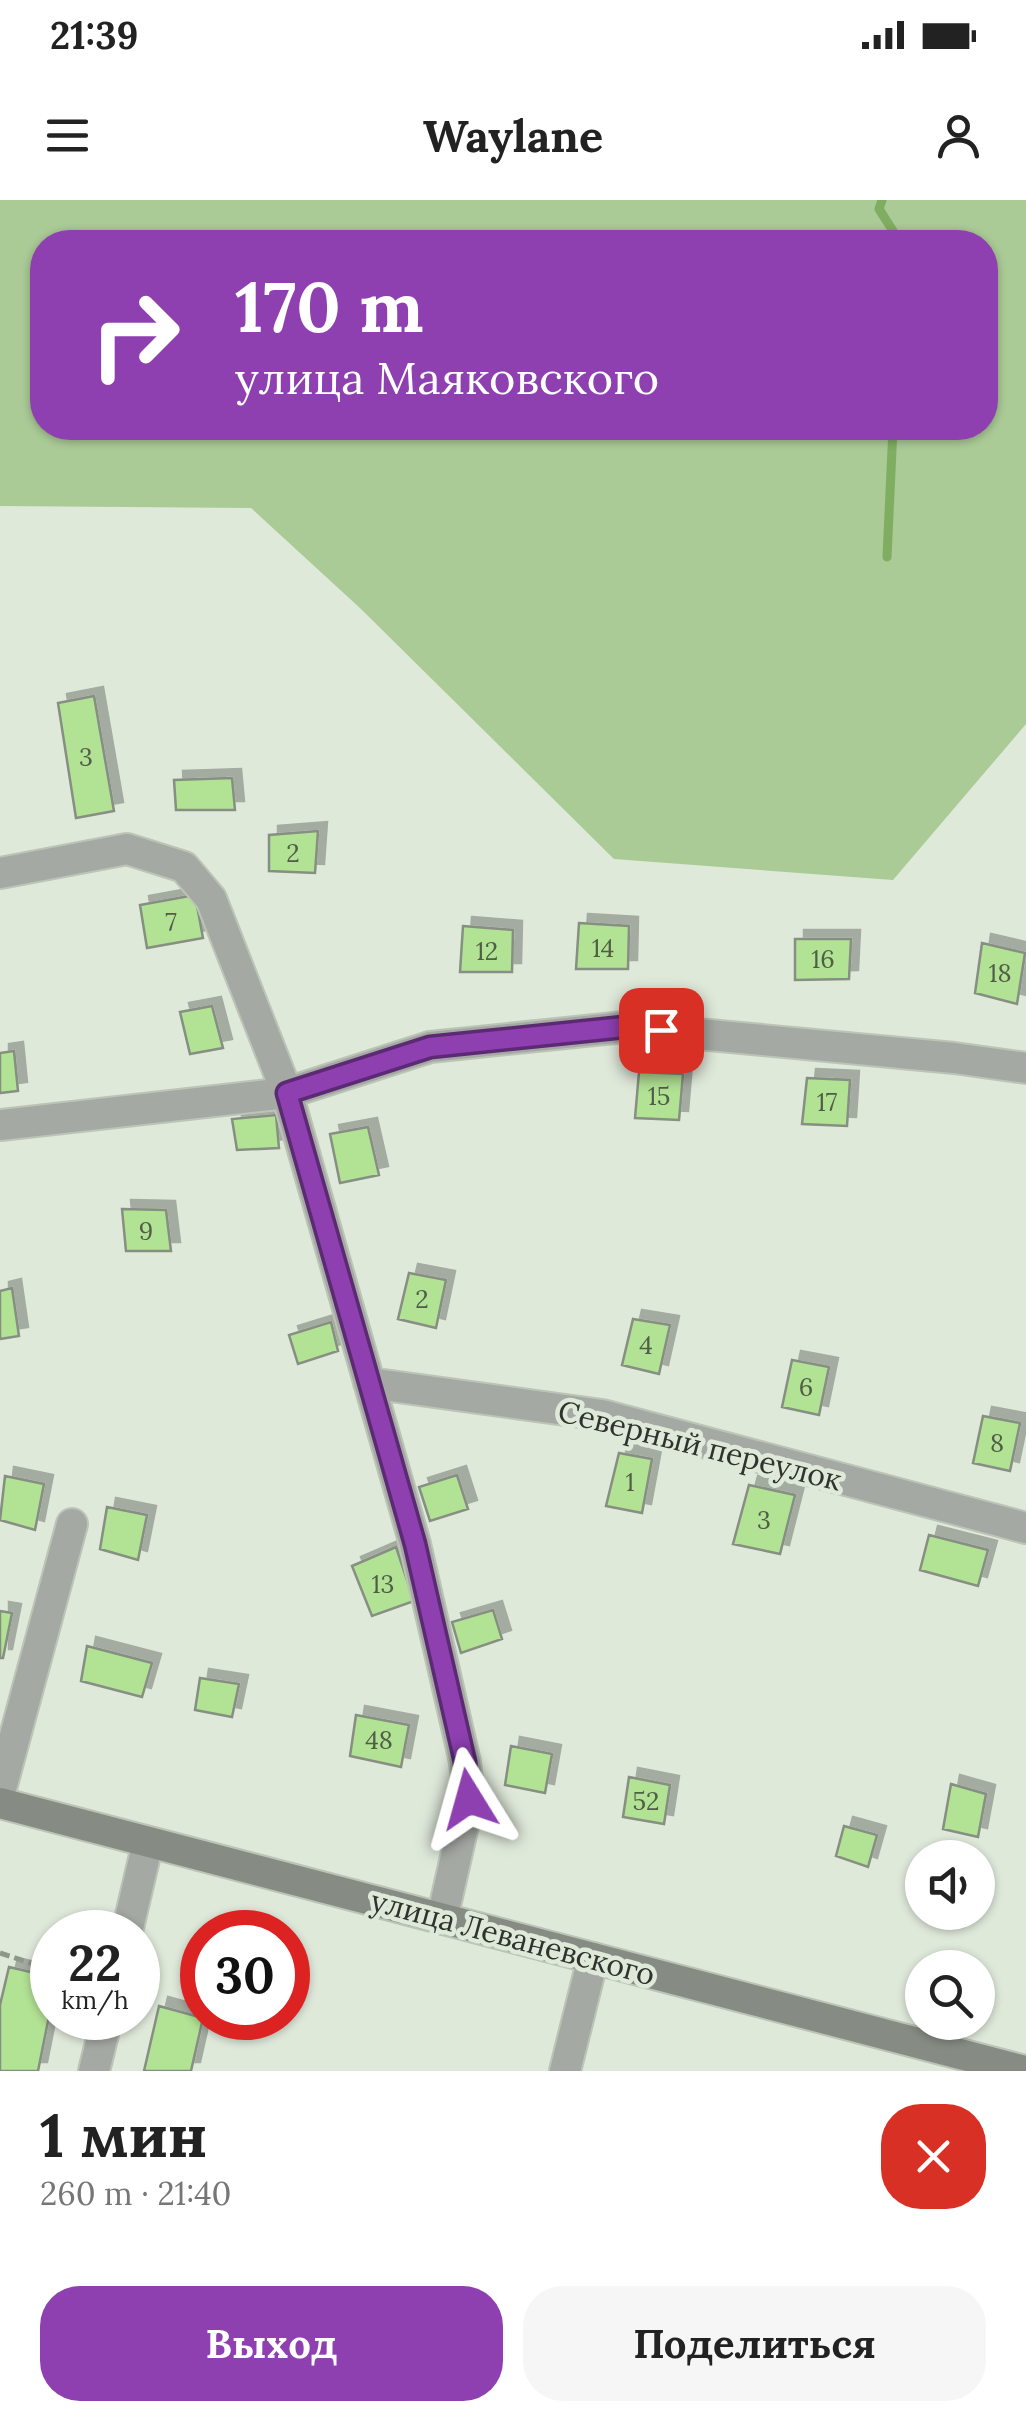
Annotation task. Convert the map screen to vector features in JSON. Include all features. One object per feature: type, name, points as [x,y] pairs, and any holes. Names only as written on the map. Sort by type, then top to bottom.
[{"type":"street","points":[[0,874],[127,848],[184,867],[211,899],[287,1093],[415,1544],[465,1762],[469,1799],[442,1918]]},
{"type":"street","points":[[0,1125],[287,1093],[430,1047],[624,1027],[1026,1068]]},
{"type":"street","name":"Северный переулок","points":[[369,1383],[602,1416],[1026,1528]]},
{"type":"street","points":[[0,1792],[72,1524]]},
{"type":"street","name":"улица Леваневского","points":[[0,1804],[1025,2071]]},
{"type":"street","points":[[132,1910],[148,1842]]},
{"type":"street","points":[[565,2071],[593,1958]]},
{"type":"street","points":[[94,2071],[101,2040]]},
{"type":"path","points":[[0,1954],[30,1963]]},
{"type":"green space","points":[[0,200],[1026,200],[1026,724],[893,880],[614,859],[361,609],[251,508],[0,506]]},
{"type":"building","points":[[94,696],[114,811],[76,818],[58,703]]},
{"type":"building","points":[[232,778],[235,810],[176,810],[174,780]]},
{"type":"building","points":[[318,831],[315,873],[269,871],[269,835]]},
{"type":"building","points":[[195,895],[203,938],[147,948],[140,905]]},
{"type":"building","points":[[579,923],[629,926],[628,969],[576,969]]},
{"type":"building","points":[[463,926],[513,930],[512,972],[460,972]]},
{"type":"building","points":[[795,939],[851,939],[849,979],[795,980]]},
{"type":"building","points":[[982,943],[1025,953],[1017,1004],[975,993]]},
{"type":"building","points":[[212,1006],[223,1048],[190,1054],[180,1012]]},
{"type":"building","points":[[14,1051],[18,1091],[0,1093],[0,1053]]},
{"type":"building","points":[[639,1072],[683,1074],[679,1120],[635,1118]]},
{"type":"building","points":[[807,1078],[850,1080],[847,1126],[802,1124]]},
{"type":"building","points":[[276,1115],[279,1148],[237,1150],[232,1119]]},
{"type":"building","points":[[368,1127],[379,1175],[340,1183],[330,1134]]},
{"type":"building","points":[[122,1209],[166,1210],[171,1251],[126,1251]]},
{"type":"building","points":[[409,1273],[446,1280],[436,1328],[398,1319]]},
{"type":"building","points":[[12,1288],[19,1336],[0,1339],[0,1291]]},
{"type":"building","points":[[633,1319],[670,1325],[659,1374],[622,1365]]},
{"type":"building","points":[[331,1322],[338,1351],[298,1364],[289,1335]]},
{"type":"building","points":[[792,1360],[829,1367],[819,1415],[782,1407]]},
{"type":"building","points":[[983,1416],[1020,1423],[1010,1471],[973,1463]]},
{"type":"building","points":[[619,1453],[652,1459],[642,1513],[606,1506]]},
{"type":"building","points":[[457,1475],[468,1509],[430,1521],[419,1487]]},
{"type":"building","points":[[5,1476],[44,1484],[35,1530],[0,1520]]},
{"type":"building","points":[[749,1485],[795,1495],[780,1554],[733,1544]]},
{"type":"building","points":[[107,1507],[147,1515],[138,1560],[100,1549]]},
{"type":"building","points":[[929,1535],[988,1550],[978,1586],[920,1570]]},
{"type":"building","points":[[396,1547],[414,1601],[372,1616],[352,1566]]},
{"type":"building","points":[[493,1610],[502,1639],[461,1653],[452,1622]]},
{"type":"building","points":[[0,1611],[12,1613],[3,1658],[0,1658]]},
{"type":"building","points":[[87,1646],[152,1663],[142,1697],[81,1681]]},
{"type":"building","points":[[200,1678],[239,1684],[232,1717],[195,1710]]},
{"type":"building","points":[[356,1715],[409,1725],[401,1767],[350,1756]]},
{"type":"building","points":[[511,1746],[552,1754],[545,1793],[505,1785]]},
{"type":"building","points":[[629,1777],[670,1785],[664,1824],[623,1817]]},
{"type":"building","points":[[951,1784],[986,1794],[978,1837],[943,1829]]},
{"type":"building","points":[[844,1826],[877,1835],[868,1867],[836,1856]]},
{"type":"building","points":[[9,1967],[30,1972],[30,2040],[44,2040],[38,2071],[0,2071],[0,2005]]},
{"type":"building","points":[[160,2006],[180,2012],[180,2040],[198,2040],[191,2071],[144,2071],[151,2040],[160,2040]]},
{"type":"waterway","points":[[882,200],[879,209],[892,230]]},
{"type":"waterway","points":[[887,557],[892,440]]},
{"type":"route","points":[[469,1799],[465,1762],[415,1544],[287,1093],[430,1047],[624,1027],[661,1030]]}]
